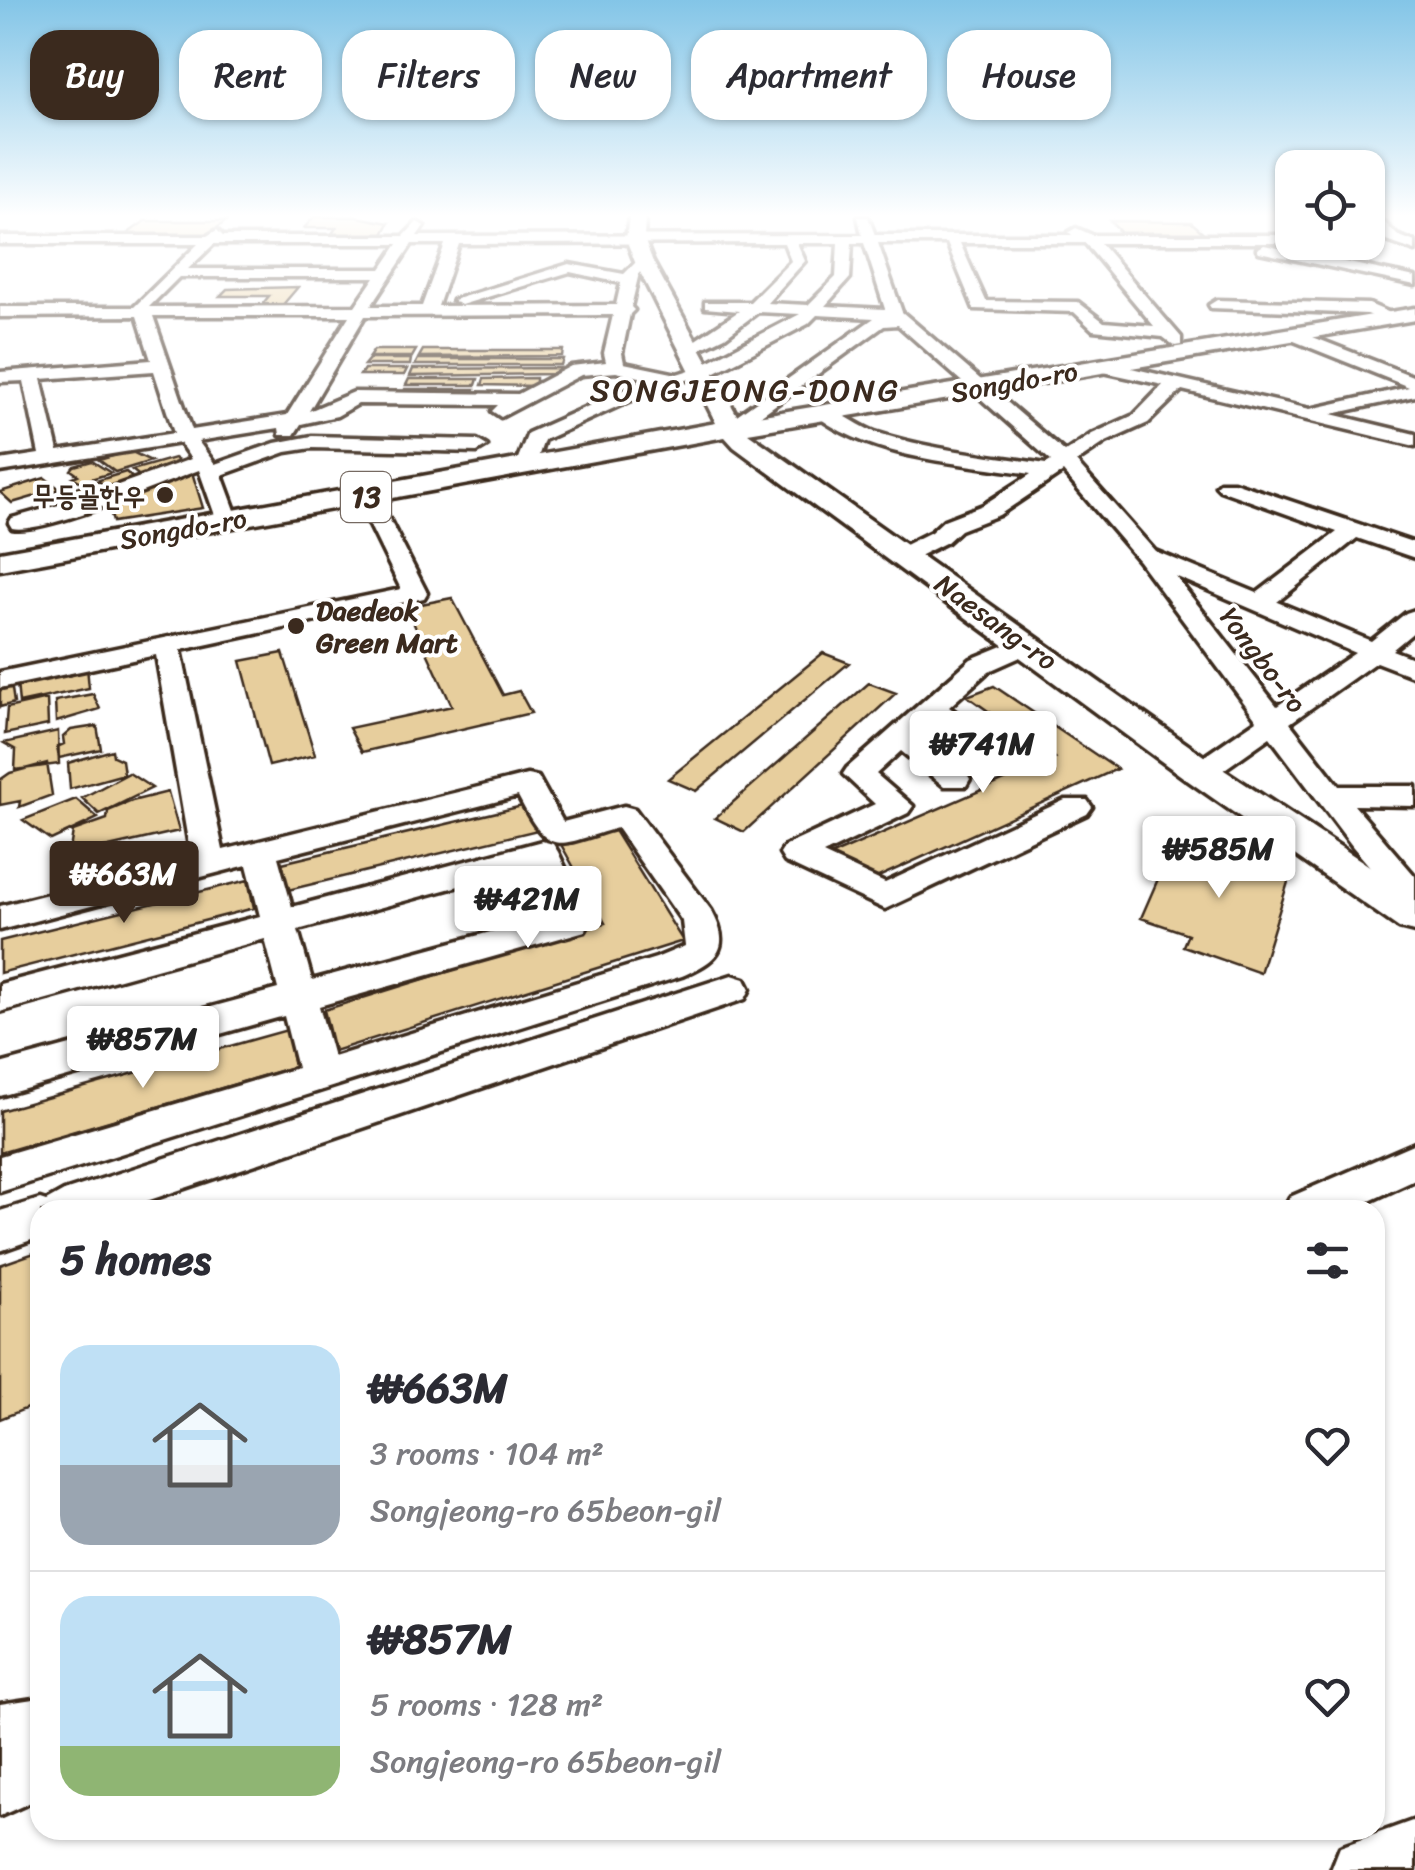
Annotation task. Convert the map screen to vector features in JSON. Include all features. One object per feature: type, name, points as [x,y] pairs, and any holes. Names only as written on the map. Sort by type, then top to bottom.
[{"type":"main road","name":"Naesang-ro","points":[[666,304],[731,428],[743,442],[1201,772],[1415,917]]},
{"type":"main road","name":"Songdo-ro","points":[[0,561],[731,428],[1404,316]]},
{"type":"street","points":[[144,304],[142,311],[185,437],[207,466],[228,521]]},
{"type":"street","points":[[282,447],[291,420],[364,304]]},
{"type":"street","points":[[436,311],[438,304]]},
{"type":"street","points":[[436,311],[446,304]]},
{"type":"street","points":[[616,367],[614,353],[627,304]]},
{"type":"street","points":[[690,349],[754,304]]},
{"type":"street","points":[[20,524],[282,447],[482,432],[518,400],[577,370],[616,367],[677,379],[702,372],[802,321],[817,304]]},
{"type":"street","points":[[710,306],[813,308],[898,317],[894,304]]},
{"type":"street","points":[[979,304],[1078,307],[1099,328],[1166,332]]},
{"type":"street","points":[[1143,304],[1189,352]]},
{"type":"street","points":[[1218,305],[1225,304]]},
{"type":"street","points":[[1361,304],[1404,316]]},
{"type":"street","points":[[0,312],[626,310]]},
{"type":"street","name":"Yongbo-ro","points":[[898,317],[983,386],[1054,465],[1146,556],[1329,795],[1415,897]]},
{"type":"street","name":"Songdo-ro","points":[[731,428],[880,321],[898,317]]},
{"type":"street","points":[[1294,334],[1415,384]]},
{"type":"street","points":[[1152,359],[1206,386],[1415,461]]},
{"type":"street","points":[[0,376],[160,365]]},
{"type":"street","points":[[1105,367],[1206,386]]},
{"type":"street","points":[[31,374],[50,458]]},
{"type":"street","points":[[525,466],[535,437],[596,413],[666,376]]},
{"type":"street","points":[[903,555],[940,537],[952,524],[990,510],[1099,438],[1141,419],[1171,387],[1181,384]]},
{"type":"street","points":[[1300,419],[1415,391]]},
{"type":"street","points":[[0,466],[291,420],[330,412],[354,398],[518,400]]},
{"type":"street","points":[[826,413],[837,425],[873,436],[1054,465]]},
{"type":"street","points":[[1300,419],[1415,440]]},
{"type":"street","points":[[482,432],[491,473]]},
{"type":"street","points":[[0,484],[162,440]]},
{"type":"street","points":[[1226,486],[1415,551]]},
{"type":"street","points":[[0,680],[415,593],[366,497]]},
{"type":"street","points":[[1260,602],[1352,531]]},
{"type":"street","points":[[1146,556],[1415,668]]},
{"type":"street","points":[[1201,772],[1372,653],[1415,618]]},
{"type":"street","points":[[167,643],[209,864]]},
{"type":"street","points":[[1027,644],[980,665],[858,774],[897,806],[796,854],[885,897],[1076,807]]},
{"type":"street","points":[[932,708],[1006,761]]},
{"type":"street","points":[[901,736],[955,779]]},
{"type":"street","points":[[0,918],[527,784],[573,922],[0,1080]]},
{"type":"street","points":[[1329,795],[1415,796]]},
{"type":"street","points":[[0,998],[278,923],[624,816],[699,919],[703,952],[669,967],[0,1174]]},
{"type":"street","points":[[260,851],[319,1077]]},
{"type":"street","points":[[94,1200],[732,989]]},
{"type":"street","points":[[1328,1200],[1415,1162]]},
{"type":"street","points":[[0,1231],[30,1221]]},
{"type":"street","points":[[0,1734],[30,1730]]},
{"type":"street","points":[[0,1785],[30,1772]]},
{"type":"street","points":[[1363,1870],[1415,1852]]},
{"type":"building","points":[[262,304],[283,304],[280,308],[259,308]]},
{"type":"building","points":[[374,350],[416,350],[412,357],[369,357]]},
{"type":"building","points":[[423,350],[563,350],[562,356],[419,357]]},
{"type":"building","points":[[369,359],[411,359],[410,365],[364,365]]},
{"type":"building","points":[[418,359],[563,359],[561,365],[415,365]]},
{"type":"building","points":[[560,368],[558,374],[410,376],[413,369]]},
{"type":"building","points":[[364,369],[407,369],[404,375],[360,375]]},
{"type":"building","points":[[536,378],[536,386],[482,385],[484,379]]},
{"type":"building","points":[[409,379],[478,379],[476,385],[406,385]]},
{"type":"building","points":[[405,389],[475,389],[473,396],[401,396]]},
{"type":"building","points":[[130,451],[151,461],[115,472],[99,460]]},
{"type":"building","points":[[174,458],[184,465],[142,478],[132,470]]},
{"type":"building","points":[[92,461],[111,473],[81,482],[73,477],[78,475],[71,470],[74,466]]},
{"type":"building","name":"무등골한우","points":[[191,469],[203,508],[113,522],[108,503],[130,498],[130,492]]},
{"type":"building","points":[[126,472],[137,482],[115,488],[96,481]]},
{"type":"building","points":[[45,478],[60,489],[12,503],[0,492]]},
{"type":"building","points":[[87,483],[109,490],[71,504],[57,494]]},
{"type":"building","points":[[452,598],[503,695],[519,691],[531,713],[362,752],[349,728],[452,706],[406,607]]},
{"type":"building","points":[[283,653],[315,755],[269,766],[241,661]]},
{"type":"building","points":[[823,653],[849,663],[696,791],[668,779]]},
{"type":"building","points":[[87,667],[89,688],[19,703],[17,683]]},
{"type":"building","points":[[11,682],[14,703],[0,707],[0,685]]},
{"type":"building","points":[[869,683],[896,693],[744,832],[715,818]]},
{"type":"building","points":[[994,686],[1117,769],[863,884],[832,855],[1055,758],[967,696]]},
{"type":"building","points":[[93,694],[100,709],[56,722],[55,701]]},
{"type":"building","points":[[47,699],[48,725],[5,734],[7,708]]},
{"type":"building","points":[[97,726],[101,749],[59,758],[57,747],[64,744],[63,737],[71,730]]},
{"type":"building","points":[[58,731],[59,764],[15,770],[16,750],[4,743]]},
{"type":"building","points":[[112,750],[113,756],[122,760],[124,774],[70,789],[68,763]]},
{"type":"building","points":[[47,763],[52,795],[19,807],[20,801],[0,805],[0,780],[10,773]]},
{"type":"building","points":[[129,773],[152,788],[99,814],[82,798]]},
{"type":"building","points":[[168,792],[179,831],[69,856],[73,831],[107,819],[108,811],[132,801]]},
{"type":"building","points":[[76,799],[98,818],[51,840],[23,820]]},
{"type":"building","points":[[531,804],[542,829],[288,890],[282,863]]},
{"type":"building","points":[[610,824],[683,941],[334,1051],[324,1010],[605,923],[559,841]]},
{"type":"building","points":[[1178,833],[1292,869],[1260,973],[1183,946],[1188,934],[1141,918]]},
{"type":"building","points":[[248,880],[254,908],[0,973],[0,941]]},
{"type":"building","points":[[287,1030],[294,1067],[0,1153],[0,1111]]},
{"type":"building","points":[[30,1254],[30,1407],[0,1419],[0,1265]]},
{"type":"place","name":"무등골한우","points":[[165,495]]},
{"type":"place","name":"Daedeok Green Mart","points":[[296,626]]},
{"type":"district","name":"SONGJEONG-DONG","points":[[745,390]]}]
